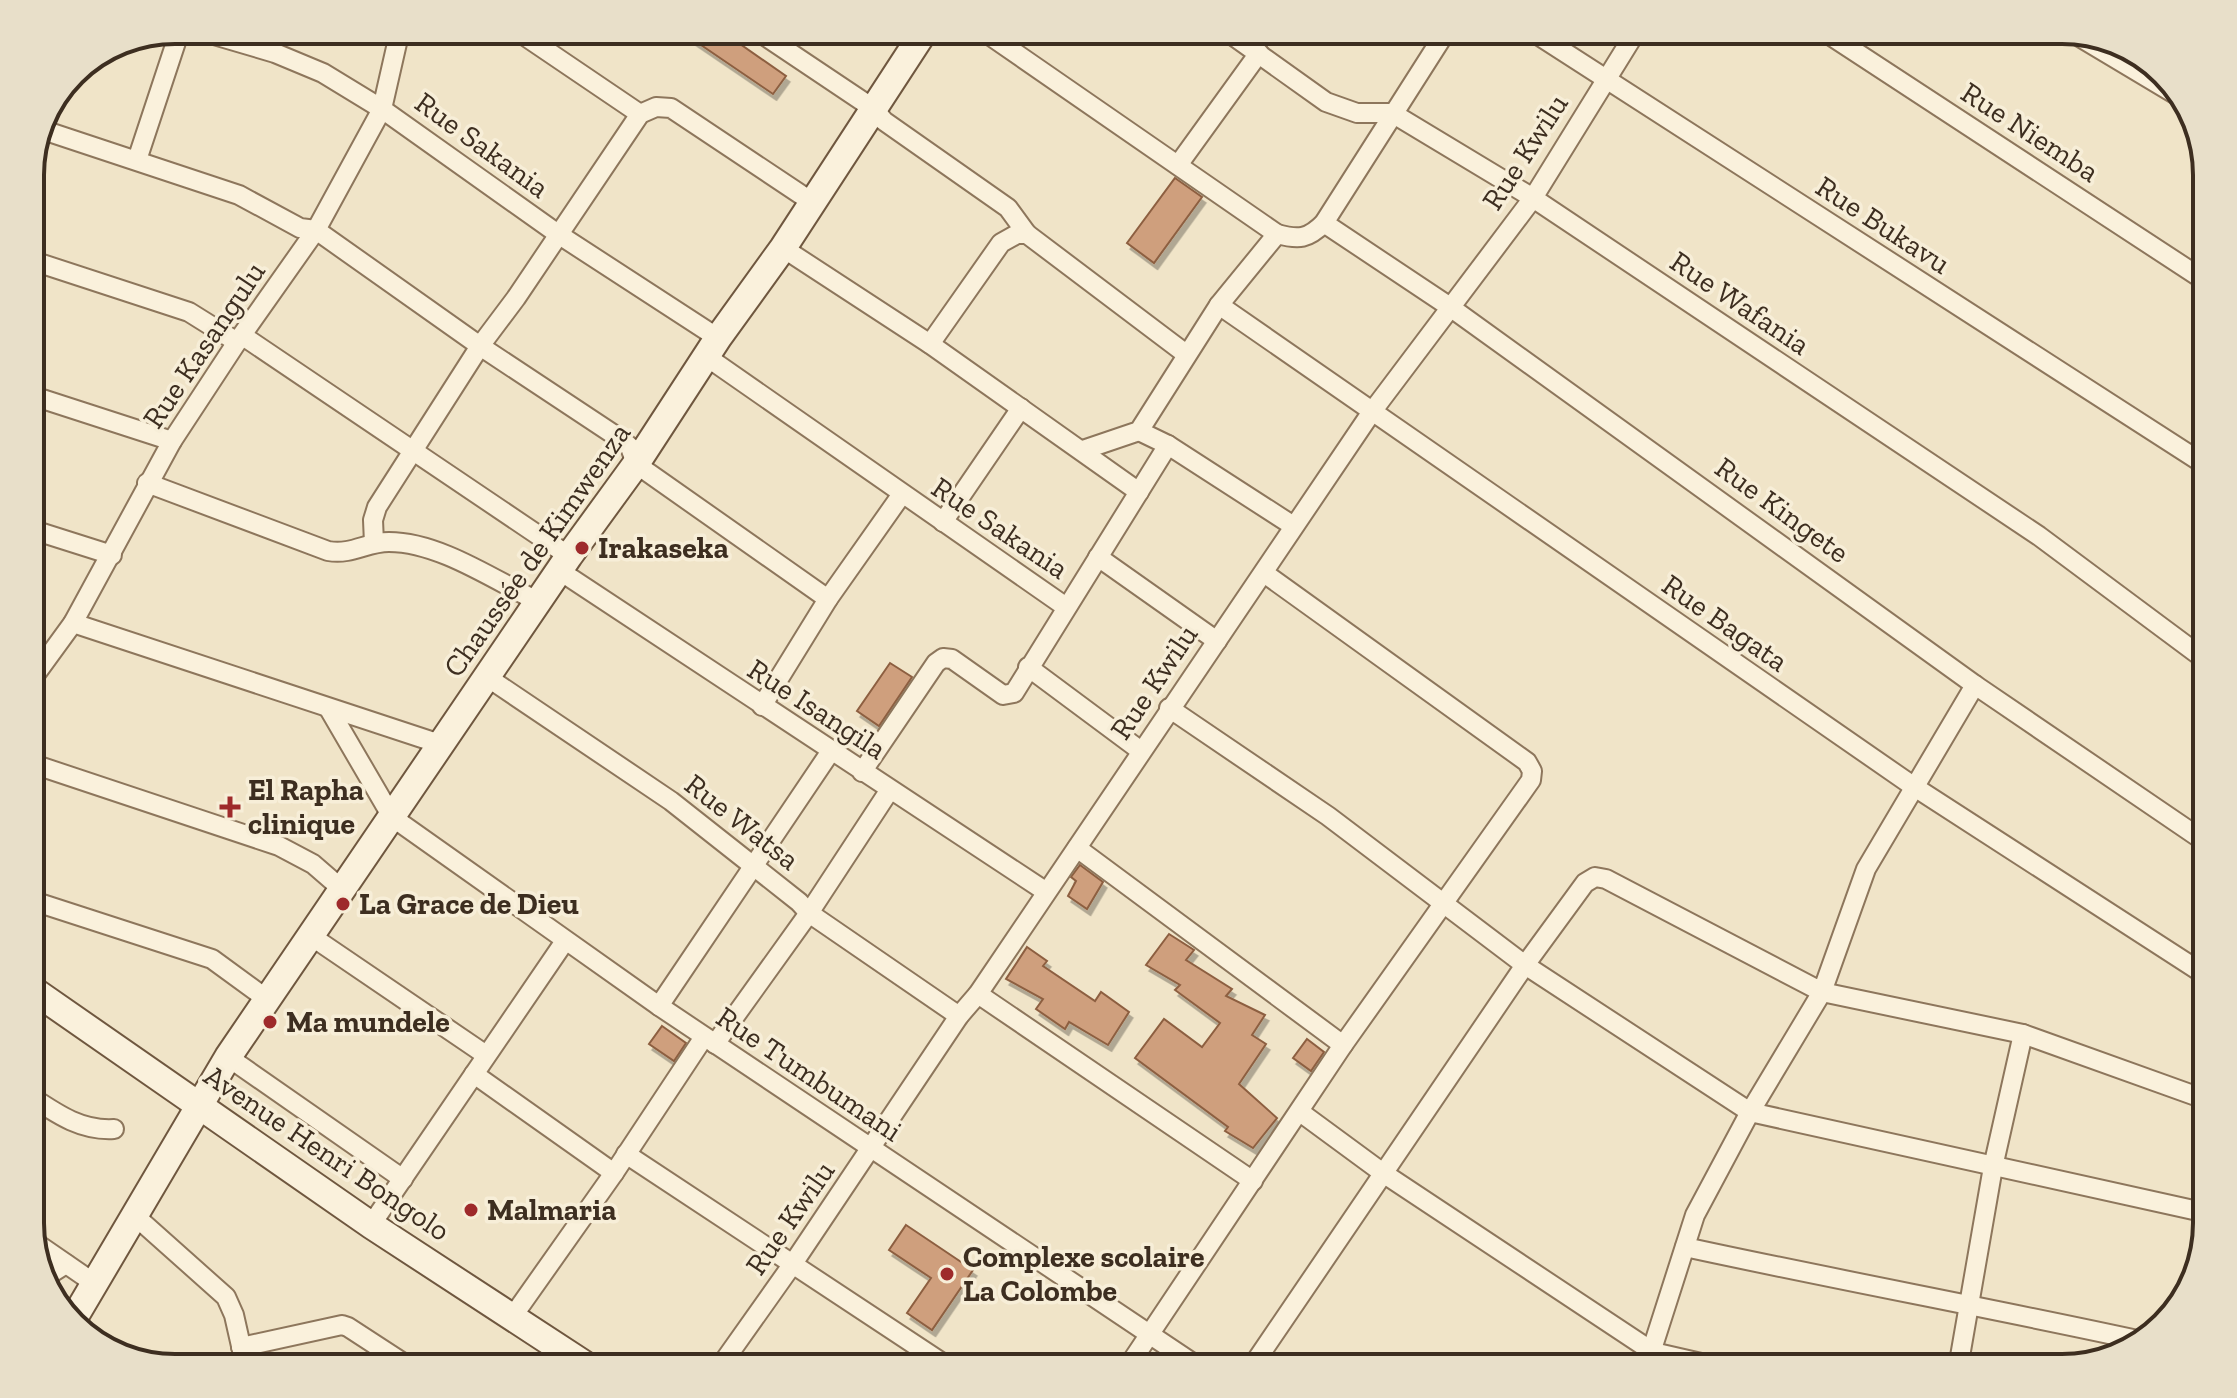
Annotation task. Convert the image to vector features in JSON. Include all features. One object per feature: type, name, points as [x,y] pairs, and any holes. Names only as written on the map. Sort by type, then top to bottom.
[{"type":"street","points":[[137,160],[175,44]]},
{"type":"street","name":"Rue Sakania","points":[[244,44],[314,69],[382,109],[712,348],[902,494],[1066,607]]},
{"type":"street","name":"Rue Kasangulu","points":[[44,663],[73,623],[172,441],[316,230],[382,109],[397,44]]},
{"type":"street","points":[[537,44],[640,114]]},
{"type":"street","points":[[777,44],[874,109],[884,121],[1008,208],[1027,234],[1186,354]]},
{"type":"street","name":"Chaussée de Kimwenza","points":[[78,1311],[228,1057],[783,248],[916,44]]},
{"type":"street","points":[[1002,44],[1277,234],[1302,239],[1324,223],[1438,44]]},
{"type":"street","name":"Rue Wafania","points":[[1246,44],[1326,102],[1357,113],[1392,113],[1533,198],[2039,536],[2193,651]]},
{"type":"street","name":"Rue Bukavu","points":[[1551,44],[2193,457]]},
{"type":"street","name":"Rue Kwilu","points":[[729,1354],[1264,573],[1292,525],[1371,413],[1533,198],[1628,44]]},
{"type":"street","name":"Rue Niemba","points":[[1843,44],[2193,273]]},
{"type":"street","points":[[2102,51],[2155,82]]},
{"type":"street","points":[[1178,165],[1259,53]]},
{"type":"street","points":[[374,543],[373,520],[377,507],[480,346],[640,114],[656,107],[671,108],[812,202]]},
{"type":"street","points":[[51,133],[239,195],[300,228],[316,230],[480,346],[622,440],[630,447],[636,464],[828,599]]},
{"type":"street","name":"Rue Kingete","points":[[1324,223],[1450,307],[1975,685],[2193,833]]},
{"type":"street","points":[[930,344],[1001,243],[1017,234],[1027,234]]},
{"type":"street","points":[[1083,450],[1139,431],[1219,305],[1277,234]]},
{"type":"street","points":[[783,248],[930,344],[1139,492]]},
{"type":"street","name":"Rue Isangila","points":[[44,265],[189,312],[240,339],[414,452],[762,706],[1045,891]]},
{"type":"street","name":"Rue Bagata","points":[[1219,305],[1913,786],[2193,967]]},
{"type":"street","points":[[44,400],[172,441]]},
{"type":"street","points":[[943,522],[1021,408]]},
{"type":"street","points":[[1139,431],[1168,445],[1292,525]]},
{"type":"street","points":[[862,772],[936,663],[943,658],[952,659],[1003,695],[1014,693],[1168,445]]},
{"type":"street","points":[[147,483],[328,551],[342,553],[374,543],[396,542],[428,548],[539,602]]},
{"type":"street","points":[[762,706],[828,599],[902,494]]},
{"type":"street","points":[[44,533],[112,555]]},
{"type":"street","points":[[1098,557],[1217,641]]},
{"type":"street","points":[[1137,1354],[1343,1045],[1531,780],[1532,771],[1527,762],[1264,573]]},
{"type":"street","points":[[73,623],[440,744]]},
{"type":"street","points":[[1028,667],[1141,751]]},
{"type":"street","name":"Rue Watsa","points":[[487,677],[671,801],[809,913],[959,1016]]},
{"type":"street","points":[[1652,1354],[1695,1215],[1750,1112],[1822,992],[1866,869],[1975,685]]},
{"type":"street","points":[[1169,708],[1328,816],[1525,965],[1750,1112],[2193,1210]]},
{"type":"street","points":[[329,709],[392,817]]},
{"type":"street","points":[[659,1006],[831,751]]},
{"type":"street","points":[[44,768],[279,846],[313,864],[343,890]]},
{"type":"street","points":[[513,1316],[626,1154],[809,913],[889,791]]},
{"type":"street","name":"Rue Tumbumani","points":[[392,817],[710,1041],[1180,1354]]},
{"type":"street","points":[[1077,848],[1343,1045]]},
{"type":"street","points":[[1260,1354],[1525,965],[1585,883],[1595,877],[1606,879],[1822,992],[2023,1034],[2193,1095]]},
{"type":"street","points":[[44,905],[212,959],[268,1000]]},
{"type":"street","points":[[311,936],[486,1055]]},
{"type":"street","points":[[371,1225],[565,941]]},
{"type":"street","points":[[978,994],[1253,1181]]},
{"type":"street","name":"Avenue Henri Bongolo","points":[[44,998],[371,1225],[569,1354]]},
{"type":"street","points":[[1961,1354],[1993,1167],[2023,1034]]},
{"type":"street","points":[[228,1057],[403,1179]]},
{"type":"street","points":[[474,1074],[614,1173]]},
{"type":"street","points":[[44,1105],[76,1124],[114,1129]]},
{"type":"street","points":[[1300,1112],[1641,1354]]},
{"type":"street","points":[[626,1154],[929,1354]]},
{"type":"street","points":[[134,1215],[226,1297],[234,1315],[243,1354]]},
{"type":"street","points":[[1685,1247],[2125,1337]]},
{"type":"street","points":[[47,1251],[94,1283]]},
{"type":"street","points":[[54,1272],[66,1264]]},
{"type":"street","points":[[241,1347],[342,1325],[389,1354]]},
{"type":"building","points":[[700,44],[740,44],[786,76],[773,94]]},
{"type":"building","points":[[1175,178],[1202,197],[1154,263],[1127,243]]},
{"type":"building","points":[[890,663],[912,677],[879,726],[857,711]]},
{"type":"building","points":[[1080,865],[1103,882],[1087,909],[1068,896],[1076,881],[1071,877]]},
{"type":"building","points":[[1169,934],[1194,950],[1186,960],[1232,989],[1226,996],[1265,1015],[1252,1035],[1266,1044],[1239,1084],[1277,1118],[1253,1148],[1225,1131],[1228,1127],[1135,1058],[1164,1019],[1202,1047],[1220,1023],[1175,990],[1180,985],[1146,965]]},
{"type":"building","points":[[1027,947],[1047,961],[1043,966],[1095,1001],[1101,992],[1129,1012],[1108,1045],[1069,1022],[1065,1029],[1036,1009],[1043,999],[1006,979]]},
{"type":"building","points":[[662,1026],[686,1043],[674,1061],[649,1044]]},
{"type":"building","points":[[1307,1039],[1324,1052],[1311,1071],[1293,1058]]},
{"type":"building","name":"Complexe scolaire La Colombe","points":[[906,1225],[973,1270],[932,1330],[907,1313],[931,1278],[889,1250]]},
{"type":"place","name":"Irakaseka","points":[[582,548]]},
{"type":"place","name":"El Rapha clinique","points":[[230,807]]},
{"type":"place","name":"La Grace de Dieu","points":[[343,904]]},
{"type":"place","name":"Ma mundele","points":[[270,1022]]},
{"type":"place","name":"Malmaria","points":[[471,1210]]},
{"type":"place","name":"Complexe scolaire La Colombe","points":[[947,1274]]}]
